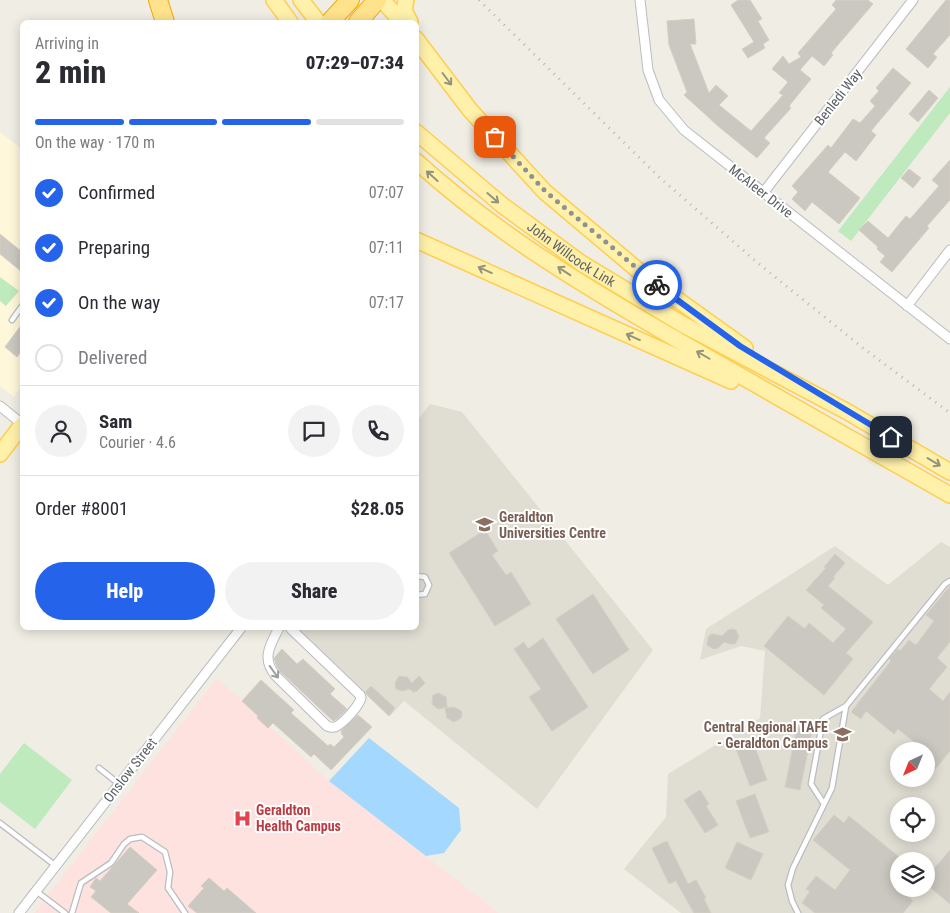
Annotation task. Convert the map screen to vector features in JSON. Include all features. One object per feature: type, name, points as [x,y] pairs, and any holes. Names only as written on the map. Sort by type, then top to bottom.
[{"type":"highway","points":[[158,0],[164,20]]},
{"type":"highway","points":[[360,20],[377,0]]},
{"type":"highway","points":[[332,20],[347,3]]},
{"type":"main road","points":[[274,0],[289,20]]},
{"type":"main road","points":[[301,0],[316,20]]},
{"type":"main road","points":[[382,0],[400,20]]},
{"type":"main road","points":[[406,0],[404,10],[409,20]]},
{"type":"main road","points":[[419,43],[470,110],[546,192],[646,277],[740,346],[846,411]]},
{"type":"main road","name":"John Willcock Link","points":[[419,135],[502,205],[581,263],[682,324],[846,411],[950,472]]},
{"type":"main road","name":"John Willcock Link","points":[[419,164],[439,182],[511,237],[608,299],[950,495]]},
{"type":"main road","points":[[419,241],[735,383],[882,457]]},
{"type":"main road","points":[[0,454],[20,427]]},
{"type":"street","name":"McAleer Drive","points":[[640,0],[648,70],[659,100],[684,130],[950,339]]},
{"type":"street","name":"Benledi Way","points":[[763,193],[913,0]]},
{"type":"street","points":[[907,306],[950,250]]},
{"type":"street","points":[[0,406],[20,422]]},
{"type":"street","name":"Onslow Street","points":[[19,913],[239,630]]},
{"type":"street","points":[[278,630],[267,655],[267,661],[272,672],[327,726],[332,728],[337,726],[357,706],[361,698],[360,695],[292,630]]},
{"type":"lane","points":[[12,320],[20,309]]},
{"type":"lane","points":[[419,576],[425,577],[430,585],[425,594],[419,595]]},
{"type":"lane","points":[[824,804],[811,784],[823,719],[846,706],[945,584],[950,582]]},
{"type":"lane","points":[[798,913],[792,901],[788,885],[793,868],[832,788],[846,706]]},
{"type":"lane","points":[[99,768],[119,784]]},
{"type":"lane","points":[[0,822],[56,866]]},
{"type":"lane","points":[[72,913],[81,883],[111,863],[124,844],[130,839],[142,837],[165,852],[170,872],[168,888],[185,913]]},
{"type":"lane","points":[[36,891],[64,913]]},
{"type":"shaded area","points":[[0,132],[20,147],[20,388],[14,397],[0,386]]},
{"type":"shaded area","name":"Geraldton Universities Centre","points":[[430,404],[462,412],[653,650],[537,809],[404,701],[390,716],[299,630],[419,630],[419,418]]},
{"type":"shaded area","name":"Central Regional TAFE - Geraldton Campus","points":[[941,542],[950,547],[950,913],[681,913],[624,869],[666,817],[668,774],[760,718],[765,651],[741,646],[700,660],[706,629],[835,546],[888,585]]},
{"type":"shaded area","name":"Geraldton Health Campus","points":[[217,678],[329,781],[499,913],[34,913]]},
{"type":"green space","points":[[950,87],[950,113],[851,241],[838,231]]},
{"type":"green space","points":[[0,277],[19,291],[6,306],[0,301]]},
{"type":"green space","points":[[24,743],[72,780],[35,829],[0,802],[0,774]]},
{"type":"water","points":[[369,738],[459,808],[461,830],[444,853],[426,856],[329,781]]},
{"type":"building","points":[[738,0],[750,0],[762,19],[758,21],[769,40],[763,44],[765,48],[748,58],[742,49],[754,42],[731,5]]},
{"type":"building","points":[[836,0],[868,0],[873,4],[831,53],[833,55],[824,66],[812,56],[800,70],[811,79],[789,106],[791,108],[764,138],[770,143],[757,158],[684,95],[687,92],[669,45],[667,21],[694,19],[696,44],[690,44],[709,93],[716,85],[728,96],[719,105],[751,131],[783,95],[779,93],[788,82],[772,69],[783,56],[789,64],[801,57],[798,53],[836,9],[832,5]]},
{"type":"building","points":[[946,0],[950,0],[950,35],[933,54],[937,57],[928,68],[906,49]]},
{"type":"building","points":[[893,68],[911,83],[871,131],[876,135],[856,161],[845,152],[828,172],[860,198],[839,224],[812,202],[805,211],[792,199],[798,192],[792,186],[828,145],[831,148],[853,119],[860,123],[875,106],[870,101],[879,91],[876,88]]},
{"type":"building","points":[[929,90],[938,98],[918,122],[909,114]]},
{"type":"building","points":[[950,160],[950,200],[927,226],[929,228],[892,272],[880,262],[885,256],[877,249],[878,247],[859,230],[868,221],[888,238],[906,216],[910,219],[939,186],[932,180]]},
{"type":"building","points":[[909,169],[921,178],[913,188],[901,178]]},
{"type":"building","points":[[0,234],[20,250],[20,270],[0,254]]},
{"type":"building","points":[[20,327],[20,353],[17,357],[5,347]]},
{"type":"building","points":[[485,530],[498,551],[492,555],[506,575],[511,572],[531,604],[495,626],[449,553]]},
{"type":"building","points":[[835,554],[845,563],[828,586],[873,622],[846,653],[853,659],[824,695],[764,646],[788,616],[805,629],[809,623],[833,643],[846,629],[821,608],[824,605],[806,590],[826,568],[824,567]]},
{"type":"building","points":[[950,586],[950,642],[937,658],[947,667],[929,689],[943,701],[950,692],[950,751],[935,769],[935,742],[915,742],[898,729],[894,734],[866,711],[861,719],[851,712],[891,661],[889,659],[898,649],[900,651],[909,640],[916,645],[934,621],[926,615]]},
{"type":"building","points":[[593,594],[629,650],[593,674],[556,619]]},
{"type":"building","points":[[732,629],[736,630],[739,637],[735,644],[724,642],[714,649],[707,645],[708,637],[711,634],[722,636]]},
{"type":"building","points":[[543,638],[588,707],[552,731],[529,697],[541,689],[514,649],[524,642],[528,649]]},
{"type":"building","points":[[282,649],[297,664],[303,659],[335,689],[330,694],[347,709],[338,718],[333,721],[281,672],[274,658]]},
{"type":"building","points":[[399,676],[407,677],[412,683],[419,676],[425,683],[417,691],[413,692],[410,689],[402,691],[396,689],[395,683]]},
{"type":"building","points":[[261,680],[294,710],[291,713],[328,746],[330,744],[334,747],[344,737],[341,733],[342,730],[358,715],[372,727],[331,770],[314,754],[311,757],[273,723],[268,728],[242,701]]},
{"type":"building","points":[[371,686],[395,708],[389,716],[365,692]]},
{"type":"building","points":[[439,693],[446,697],[447,707],[438,709],[432,704],[433,695]]},
{"type":"building","points":[[454,707],[461,711],[462,715],[461,718],[454,722],[447,718],[445,708]]},
{"type":"building","points":[[797,727],[812,731],[800,790],[785,787]]},
{"type":"building","points":[[753,742],[767,780],[750,786],[736,749]]},
{"type":"building","points":[[700,790],[709,804],[706,806],[718,825],[705,833],[684,800]]},
{"type":"building","points":[[755,794],[769,832],[750,838],[736,801]]},
{"type":"building","points":[[834,815],[844,823],[849,816],[893,852],[890,852],[890,897],[909,897],[913,901],[903,913],[815,913],[802,903],[810,891],[806,889],[816,876],[835,890],[850,870],[813,840]]},
{"type":"building","points":[[667,841],[688,884],[696,880],[706,898],[704,899],[711,913],[694,913],[676,881],[669,884],[652,848]]},
{"type":"building","points":[[737,842],[763,854],[751,880],[725,868]]},
{"type":"building","points":[[130,847],[157,870],[127,904],[139,913],[111,913],[91,897],[96,891],[90,887],[96,878],[100,881]]},
{"type":"building","points":[[950,850],[950,904],[935,892],[935,868]]},
{"type":"building","points":[[209,878],[224,891],[227,888],[256,913],[197,913],[188,906],[204,888],[201,886]]},
{"type":"railway","points":[[479,0],[659,177],[759,264],[863,348],[950,413]]},
{"type":"way so far","points":[[495,137],[546,192],[657,285]]},
{"type":"place","name":"Geraldton Universities Centre","points":[[485,525]]},
{"type":"place","name":"Central Regional TAFE - Geraldton Campus","points":[[842,735]]},
{"type":"place","name":"Geraldton Health Campus","points":[[242,818]]},
{"type":"route","points":[[657,285],[740,346],[891,437]]}]
